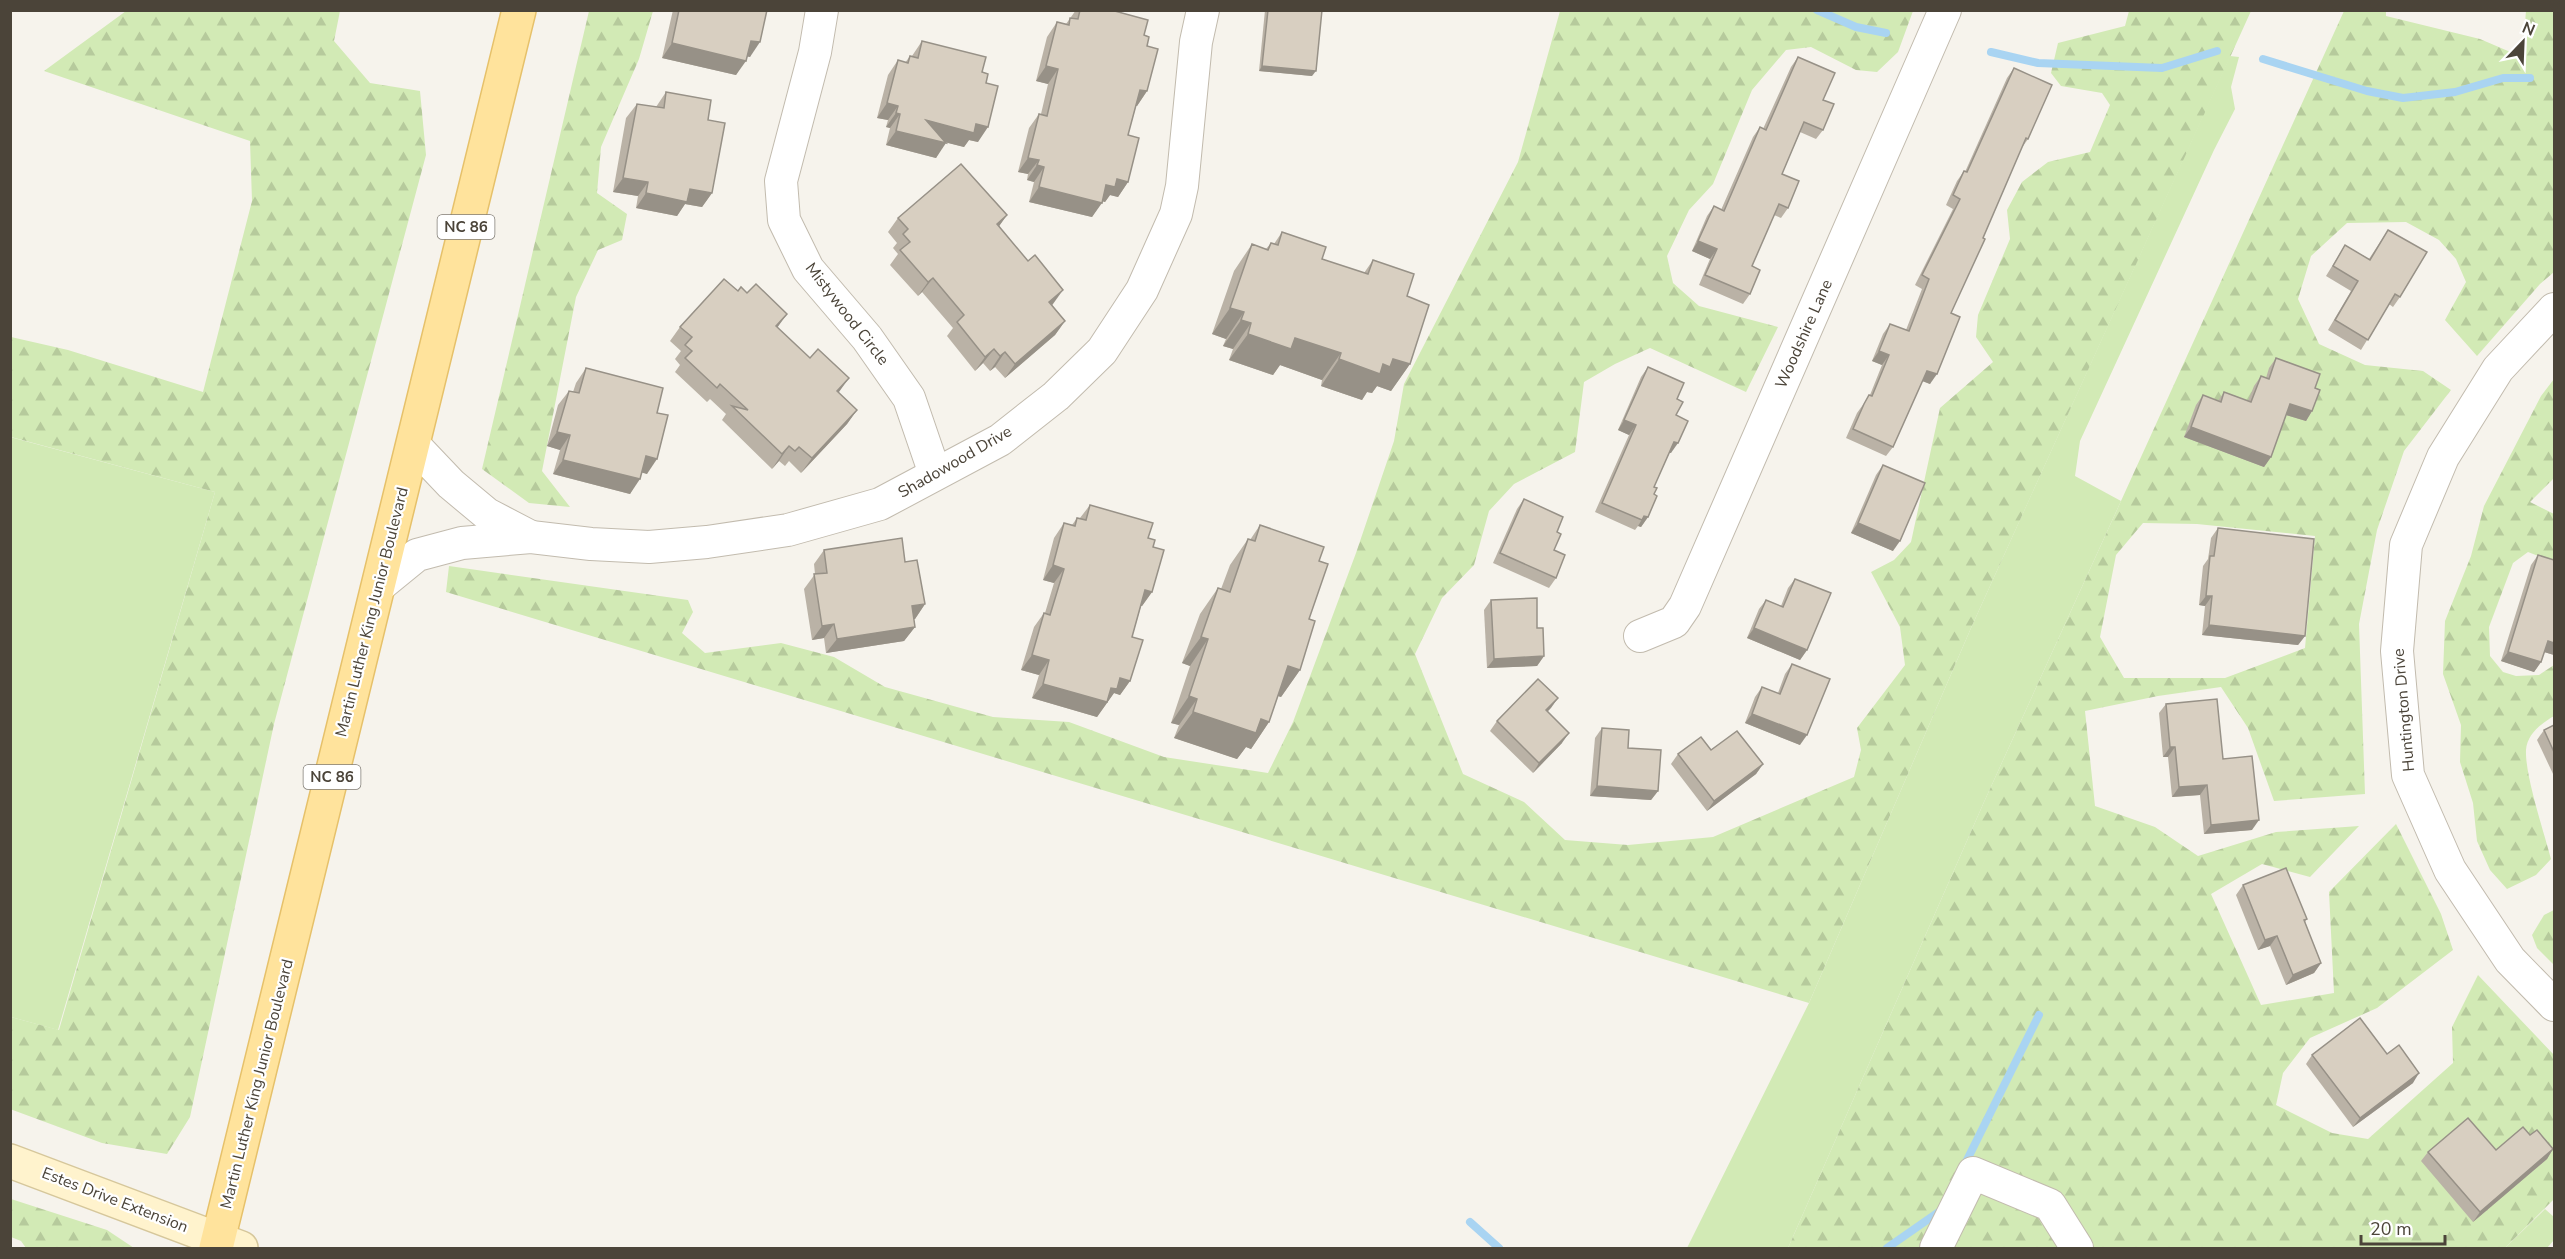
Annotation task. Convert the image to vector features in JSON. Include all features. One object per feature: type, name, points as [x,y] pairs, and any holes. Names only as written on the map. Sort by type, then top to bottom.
[{"type":"main road","name":"Martin Luther King Junior Boulevard","points":[[225,1245],[379,586],[519,10]]},
{"type":"main road","name":"Estes Drive Extension","points":[[10,1161],[225,1245]]},
{"type":"street","name":"Mistywood Circle","points":[[822,10],[815,52],[782,181],[784,220],[808,269],[867,338],[909,398],[935,474]]},
{"type":"street","name":"Shadowood Drive","points":[[379,586],[417,555],[462,543],[531,537],[591,544],[650,546],[748,537],[788,530],[880,504],[1000,440],[1056,396],[1102,351],[1142,290],[1176,214],[1182,186],[1196,42],[1203,10]]},
{"type":"street","name":"Woodshire Lane","points":[[1640,636],[1674,622],[1685,606],[1945,10]]},
{"type":"street","name":"Huntington Drive","points":[[2554,309],[2498,369],[2443,457],[2406,545],[2397,651],[2408,776],[2450,870],[2510,960],[2554,1005]]},
{"type":"street","name":"Shadowood Drive","points":[[413,444],[451,484],[487,514],[531,537]]},
{"type":"street","points":[[1936,1248],[1973,1173],[2050,1205],[2077,1248]]},
{"type":"green space","points":[[126,11],[340,11],[334,41],[370,83],[420,91],[426,155],[274,724],[190,1117],[167,1154],[102,1143],[10,1109],[11,1017],[59,1030],[215,492],[11,437],[11,337],[68,350],[203,392],[252,201],[250,141],[44,71]]},
{"type":"green space","points":[[589,11],[653,11],[639,59],[601,147],[597,193],[627,214],[622,240],[598,250],[576,297],[542,471],[570,507],[529,503],[482,469]]},
{"type":"green space","points":[[1560,11],[1913,11],[1898,52],[1877,72],[1856,70],[1811,47],[1786,50],[1752,90],[1713,184],[1689,210],[1667,256],[1673,283],[1699,306],[1778,327],[1746,392],[1650,348],[1615,364],[1584,382],[1575,452],[1514,484],[1489,511],[1474,565],[1442,598],[1415,654],[1463,774],[1524,802],[1565,840],[1628,845],[1713,837],[1854,777],[1861,750],[1857,728],[1905,665],[1900,627],[1871,572],[1894,560],[1911,542],[1940,408],[1993,362],[1976,337],[1978,315],[2010,239],[2007,210],[2022,182],[2048,162],[2090,152],[2110,105],[2102,93],[2061,86],[2051,73],[2058,43],[2125,26],[2129,11],[2251,11],[1971,628],[1809,1003],[446,592],[449,566],[688,600],[693,612],[682,633],[705,653],[781,643],[834,657],[885,687],[993,717],[1069,722],[1164,757],[1268,773],[1293,722],[1356,553],[1394,441],[1404,384],[1518,162]]},
{"type":"green space","points":[[2344,11],[2386,11],[2386,16],[2480,39],[2522,57],[2526,11],[2554,11],[2554,272],[2540,284],[2477,356],[2445,320],[2466,282],[2456,259],[2439,240],[2406,222],[2347,223],[2311,256],[2298,299],[2319,344],[2365,365],[2423,371],[2451,390],[2404,451],[2377,530],[2359,624],[2365,794],[2274,801],[2248,728],[2221,687],[2158,696],[2085,711],[2095,806],[2155,827],[2198,856],[2276,832],[2359,826],[2310,877],[2262,864],[2211,894],[2261,1005],[2334,993],[2329,892],[2396,824],[2441,914],[2453,950],[2377,1008],[2310,1038],[2283,1073],[2276,1105],[2332,1133],[2368,1139],[2453,1063],[2452,1027],[2478,975],[2554,1055],[2554,1199],[2505,1248],[1788,1248],[1984,802]],"holes":[[[2143,523],[2197,524],[2315,536],[2305,648],[2225,678],[2124,678],[2100,637],[2116,555]]]},
{"type":"green space","points":[[2230,56],[2239,57],[2231,87],[2235,109],[2080,441],[2075,476],[2121,501],[1984,802],[1788,1248],[1687,1248],[1809,1003],[1971,628]]},
{"type":"green space","points":[[2554,379],[2554,478],[2530,502],[2554,514],[2554,562],[2528,552],[2513,563],[2489,627],[2490,656],[2503,672],[2516,676],[2539,675],[2554,665],[2554,716],[2532,734],[2526,750],[2532,789],[2551,859],[2536,875],[2507,889],[2490,870],[2477,841],[2473,803],[2460,762],[2461,725],[2443,674],[2445,621],[2471,556],[2484,506],[2541,396]]},
{"type":"green space","points":[[10,437],[215,492],[58,1030],[11,1017]]},
{"type":"green space","points":[[2554,910],[2554,965],[2537,948],[2532,935],[2544,915]]},
{"type":"green space","points":[[11,1199],[107,1230],[134,1248],[26,1248],[21,1241],[11,1237]]},
{"type":"green space","points":[[2545,1209],[2554,1217],[2554,1240],[2547,1248],[2505,1248]]},
{"type":"building","points":[[679,10],[767,10],[760,42],[751,41],[746,61],[672,43]]},
{"type":"building","points":[[1080,10],[1111,10],[1148,20],[1144,35],[1149,37],[1147,46],[1158,49],[1147,91],[1140,90],[1128,135],[1139,138],[1128,182],[1117,179],[1115,187],[1106,185],[1102,203],[1039,187],[1044,167],[1037,165],[1039,160],[1028,158],[1039,114],[1047,116],[1058,69],[1046,66],[1057,22],[1069,25],[1070,18],[1078,19]]},
{"type":"building","points":[[1268,10],[1322,10],[1316,71],[1262,66]]},
{"type":"building","points":[[922,41],[986,57],[982,72],[988,74],[986,83],[998,86],[988,127],[976,124],[974,133],[926,120],[946,143],[896,131],[900,114],[896,113],[898,106],[887,103],[898,60],[908,63],[910,56],[918,58]]},
{"type":"building","points":[[1798,57],[1835,73],[1823,100],[1834,104],[1823,130],[1804,122],[1782,174],[1799,181],[1788,208],[1779,204],[1752,266],[1760,270],[1750,294],[1705,275],[1717,249],[1698,241],[1714,206],[1724,211],[1760,127],[1766,130]]},
{"type":"building","points":[[2014,68],[2052,85],[2028,139],[2026,138],[1983,238],[1985,239],[1951,313],[1960,317],[1937,374],[1927,371],[1893,447],[1853,429],[1869,395],[1872,396],[1889,355],[1879,351],[1890,324],[1909,331],[1929,279],[1922,275],[1960,199],[1953,195],[1964,171],[1967,172]]},
{"type":"building","points":[[666,92],[711,100],[708,120],[725,123],[712,193],[690,189],[687,202],[646,193],[648,182],[623,178],[637,104],[664,108]]},
{"type":"building","points":[[961,164],[1007,215],[997,224],[1028,261],[1035,255],[1063,290],[1049,302],[1065,321],[1015,364],[1005,352],[1000,356],[994,349],[985,357],[957,322],[964,315],[933,278],[928,282],[900,250],[910,242],[903,234],[908,229],[898,218]]},
{"type":"building","points":[[2388,230],[2427,252],[2400,297],[2395,294],[2368,340],[2335,320],[2358,281],[2333,266],[2345,245],[2370,260]]},
{"type":"building","points":[[1282,232],[1326,247],[1322,259],[1368,274],[1373,260],[1414,274],[1407,296],[1429,305],[1410,364],[1393,359],[1390,367],[1383,364],[1380,374],[1339,359],[1341,353],[1295,338],[1291,349],[1248,334],[1251,323],[1241,320],[1244,312],[1230,308],[1252,244],[1268,250],[1271,243],[1278,245]]},
{"type":"building","points":[[724,279],[738,291],[741,287],[747,293],[756,284],[787,314],[776,326],[810,358],[818,349],[849,378],[837,391],[857,410],[812,458],[799,447],[795,451],[789,446],[782,454],[732,406],[748,410],[720,384],[717,388],[685,358],[692,351],[685,345],[692,337],[680,327]]},
{"type":"building","points":[[2276,358],[2320,374],[2315,388],[2320,390],[2312,411],[2290,404],[2271,457],[2191,427],[2203,395],[2221,402],[2224,392],[2251,402],[2261,376],[2269,379]]},
{"type":"building","points":[[1648,367],[1684,383],[1677,399],[1683,402],[1676,415],[1688,421],[1678,443],[1674,442],[1654,487],[1657,488],[1654,494],[1657,496],[1648,517],[1644,516],[1642,520],[1602,503],[1636,425],[1624,420]]},
{"type":"building","points":[[586,368],[663,388],[657,413],[668,415],[657,459],[646,456],[640,479],[563,460],[570,435],[557,432],[569,391],[579,393]]},
{"type":"building","points":[[1883,465],[1925,483],[1900,541],[1858,523]]},
{"type":"building","points":[[1524,499],[1563,517],[1557,532],[1561,534],[1554,550],[1565,555],[1556,578],[1500,553]]},
{"type":"building","points":[[1090,505],[1153,523],[1148,538],[1155,540],[1153,547],[1164,550],[1152,592],[1145,590],[1132,637],[1143,640],[1130,681],[1120,678],[1117,689],[1111,688],[1107,702],[1043,684],[1049,660],[1032,655],[1044,613],[1050,615],[1064,569],[1053,565],[1064,523],[1075,526],[1077,518],[1086,520]]},
{"type":"building","points":[[1260,525],[1324,547],[1319,561],[1328,564],[1309,619],[1315,621],[1300,670],[1288,666],[1269,722],[1261,719],[1256,733],[1193,712],[1197,699],[1189,696],[1208,639],[1201,637],[1218,588],[1230,592],[1248,539],[1255,541]]},
{"type":"building","points":[[2218,528],[2314,539],[2305,636],[2209,625],[2212,596],[2206,596],[2210,556],[2214,556]]},
{"type":"building","points":[[902,538],[905,562],[917,560],[925,604],[912,606],[915,627],[837,639],[834,624],[822,626],[814,574],[827,573],[824,550]]},
{"type":"building","points":[[2538,555],[2554,560],[2554,643],[2548,641],[2541,662],[2508,652]]},
{"type":"building","points":[[1795,579],[1831,593],[1807,650],[1754,628],[1766,600],[1783,607]]},
{"type":"building","points":[[1537,598],[1537,628],[1543,628],[1544,656],[1494,659],[1491,600]]},
{"type":"building","points":[[1792,664],[1830,679],[1807,735],[1752,714],[1762,687],[1780,694]]},
{"type":"building","points":[[1538,679],[1558,698],[1546,710],[1569,733],[1539,763],[1497,721]]},
{"type":"building","points":[[2217,699],[2223,759],[2252,756],[2259,820],[2211,825],[2207,785],[2179,787],[2175,747],[2170,747],[2166,704]]},
{"type":"building","points":[[2554,725],[2554,752],[2544,730]]},
{"type":"building","points":[[1602,728],[1629,730],[1628,748],[1661,750],[1658,791],[1597,786]]},
{"type":"building","points":[[1737,731],[1763,764],[1714,801],[1678,754],[1701,737],[1711,750]]},
{"type":"building","points":[[2286,868],[2307,919],[2304,920],[2321,963],[2293,975],[2277,936],[2265,940],[2243,885]]},
{"type":"building","points":[[2360,1018],[2387,1054],[2399,1045],[2419,1073],[2360,1118],[2312,1055]]},
{"type":"building","points":[[2468,1118],[2496,1150],[2523,1127],[2530,1135],[2537,1130],[2553,1149],[2480,1212],[2428,1152]]},
{"type":"waterway","points":[[1817,10],[1856,27],[1886,33]]},
{"type":"waterway","points":[[1991,52],[2038,63],[2162,68],[2217,51]]},
{"type":"waterway","points":[[2263,59],[2367,91],[2403,98],[2455,92],[2503,78],[2530,78]]},
{"type":"waterway","points":[[1963,1168],[2039,1015]]},
{"type":"waterway","points":[[1887,1248],[1943,1209]]},
{"type":"waterway","points":[[1470,1222],[1499,1248]]}]
